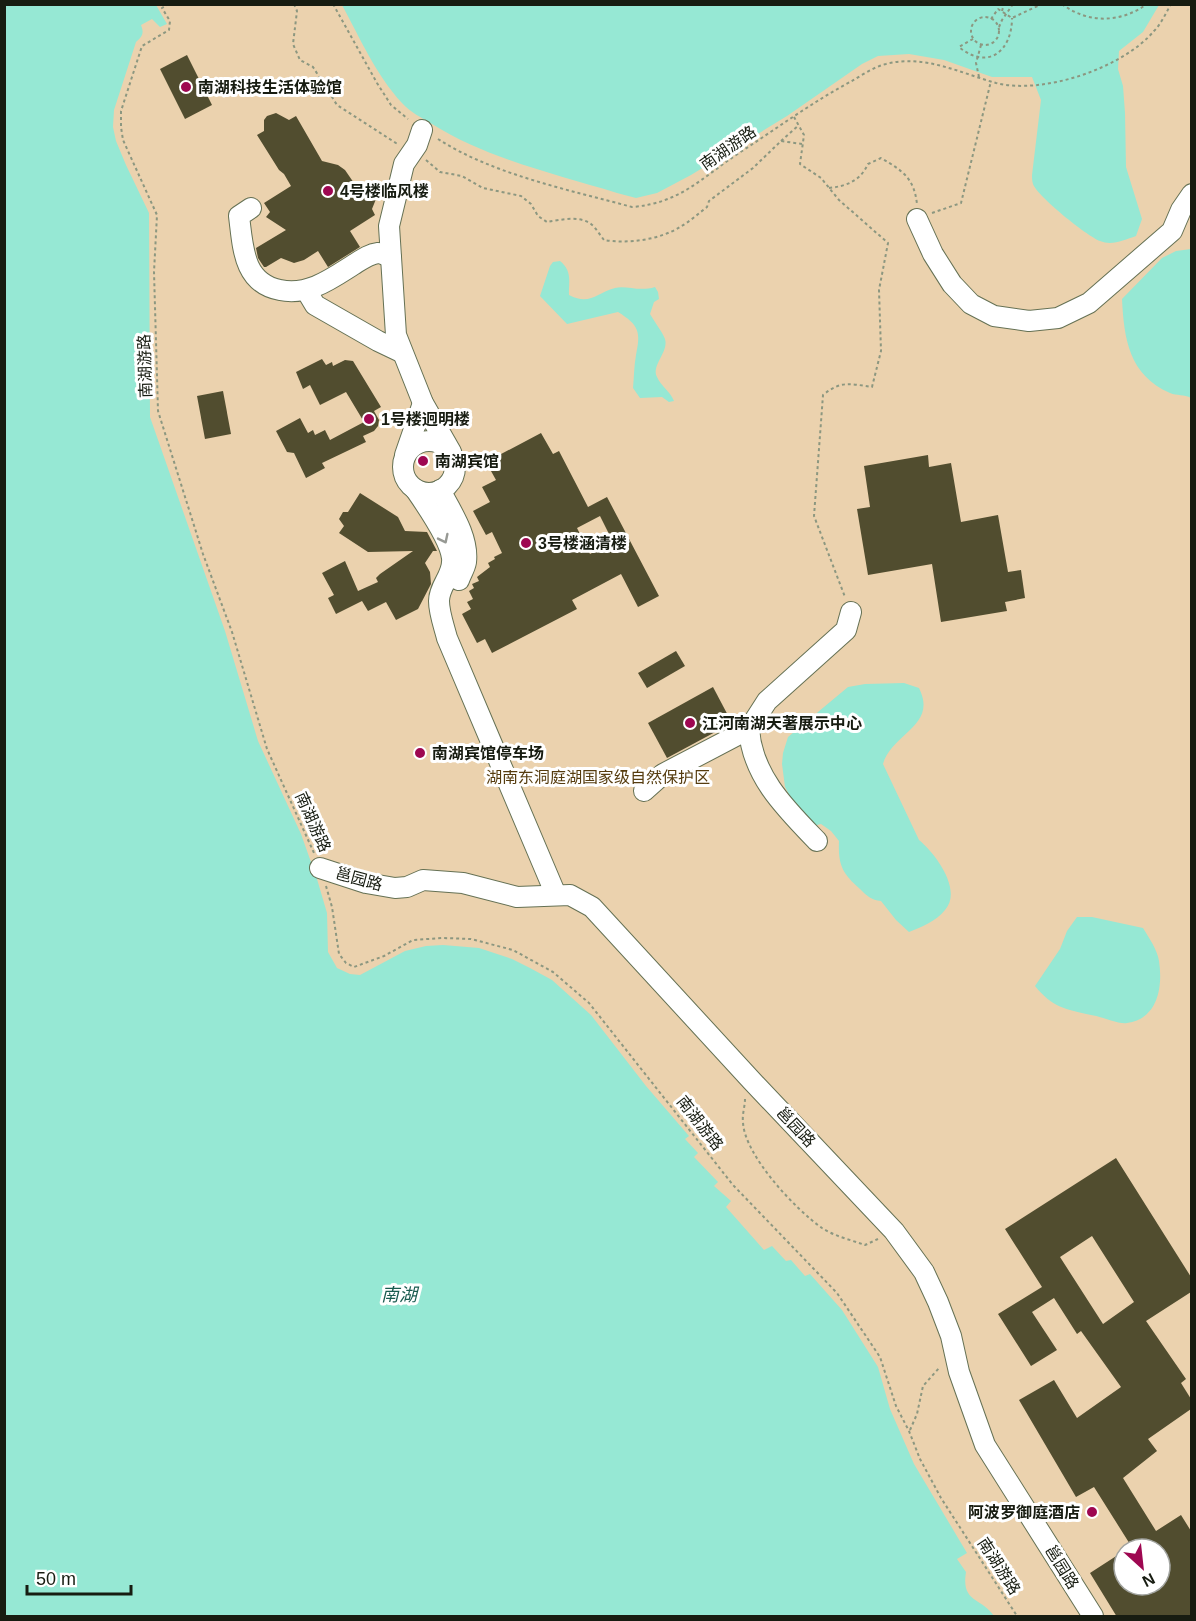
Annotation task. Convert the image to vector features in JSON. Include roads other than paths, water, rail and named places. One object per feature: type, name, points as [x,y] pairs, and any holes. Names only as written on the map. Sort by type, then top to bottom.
[{"type":"street","points":[[415,489],[431,492],[448,485],[453,478],[454,460],[423,403],[396,335],[389,226],[404,164],[416,143]]},
{"type":"street","points":[[917,219],[939,264],[952,284],[971,304],[994,316],[1029,321],[1058,318],[1089,303],[1172,231],[1191,194]]},
{"type":"street","points":[[251,208],[239,216],[245,255],[252,272],[260,282],[271,288],[285,291],[306,290],[319,286],[367,256],[380,253],[391,258]]},
{"type":"street","points":[[306,290],[315,304],[401,352]]},
{"type":"street","points":[[423,403],[404,460],[405,476],[431,513],[452,558],[451,572],[442,585],[439,601],[447,638],[563,895]]},
{"type":"street","points":[[404,460],[412,446],[428,441],[445,445],[451,452]]},
{"type":"street","points":[[440,490],[462,535],[465,547],[466,562],[458,584],[451,594],[453,622],[563,895]]},
{"type":"street","points":[[644,791],[663,774],[749,729],[767,701],[846,630],[851,612]]},
{"type":"street","points":[[749,729],[750,743],[756,763],[765,782],[817,841]]},
{"type":"street","name":"邕园路","points":[[320,868],[366,883],[394,888],[407,887],[423,880],[463,883],[517,897],[563,895],[592,907],[894,1231],[924,1272],[939,1302],[951,1336],[959,1372],[985,1445],[1093,1617]]},
{"type":"water","name":"南湖","points":[[5,5],[156,5],[167,24],[160,27],[152,19],[141,25],[142,34],[136,42],[114,110],[113,127],[126,165],[149,213],[150,417],[225,631],[258,741],[301,834],[317,879],[327,913],[328,952],[337,968],[350,974],[360,975],[405,951],[426,946],[479,948],[512,959],[552,980],[591,1015],[646,1086],[689,1136],[685,1139],[698,1153],[694,1157],[718,1182],[714,1186],[731,1201],[726,1207],[764,1250],[772,1246],[786,1261],[791,1260],[805,1276],[810,1274],[842,1310],[878,1367],[890,1409],[914,1464],[967,1553],[957,1559],[966,1572],[966,1589],[969,1595],[994,1616],[5,1616]]},
{"type":"water","points":[[342,5],[1159,5],[1143,32],[1119,51],[1118,69],[1123,86],[1125,113],[1126,167],[1142,219],[1136,236],[1118,242],[1100,241],[1074,224],[1036,190],[1032,175],[1041,100],[1032,77],[992,77],[944,60],[909,54],[878,56],[862,64],[787,116],[691,175],[657,193],[636,198],[617,193],[546,172],[476,147],[412,112],[384,81]]},
{"type":"water","points":[[1192,249],[1191,398],[1170,393],[1156,385],[1137,366],[1127,342],[1122,299],[1162,258],[1176,251]]},
{"type":"water","points":[[560,261],[568,272],[569,295],[576,298],[593,298],[619,287],[644,289],[655,287],[659,299],[654,302],[650,314],[664,336],[666,344],[656,372],[674,401],[669,402],[662,397],[640,398],[633,388],[638,335],[634,325],[625,317],[618,312],[567,324],[540,296],[550,266],[553,262]]},
{"type":"water","points":[[904,683],[919,688],[923,701],[923,712],[912,729],[888,753],[883,764],[919,840],[945,872],[951,892],[950,902],[941,914],[909,932],[881,901],[867,896],[845,873],[840,863],[839,841],[821,824],[813,826],[793,802],[785,787],[782,764],[788,737],[848,687]]},
{"type":"water","points":[[1077,917],[1092,917],[1143,928],[1156,952],[1160,971],[1159,991],[1152,1008],[1146,1015],[1124,1023],[1115,1022],[1060,1006],[1048,999],[1035,986],[1060,949],[1067,931]]},
{"type":"place","name":"南湖科技生活体验馆","points":[[186,87]]},
{"type":"place","name":"4号楼临风楼","points":[[328,191]]},
{"type":"place","name":"1号楼迥明楼","points":[[369,419]]},
{"type":"place","name":"南湖宾馆","points":[[423,461]]},
{"type":"place","name":"3号楼涵清楼","points":[[526,543]]},
{"type":"place","name":"江河南湖天著展示中心","points":[[690,723]]},
{"type":"place","name":"南湖宾馆停车场","points":[[420,753]]},
{"type":"place","name":"阿波罗御庭酒店","points":[[1092,1512]]},
{"type":"park label","name":"湖南东洞庭湖国家级自然保护区","points":[[598,777]]}]
